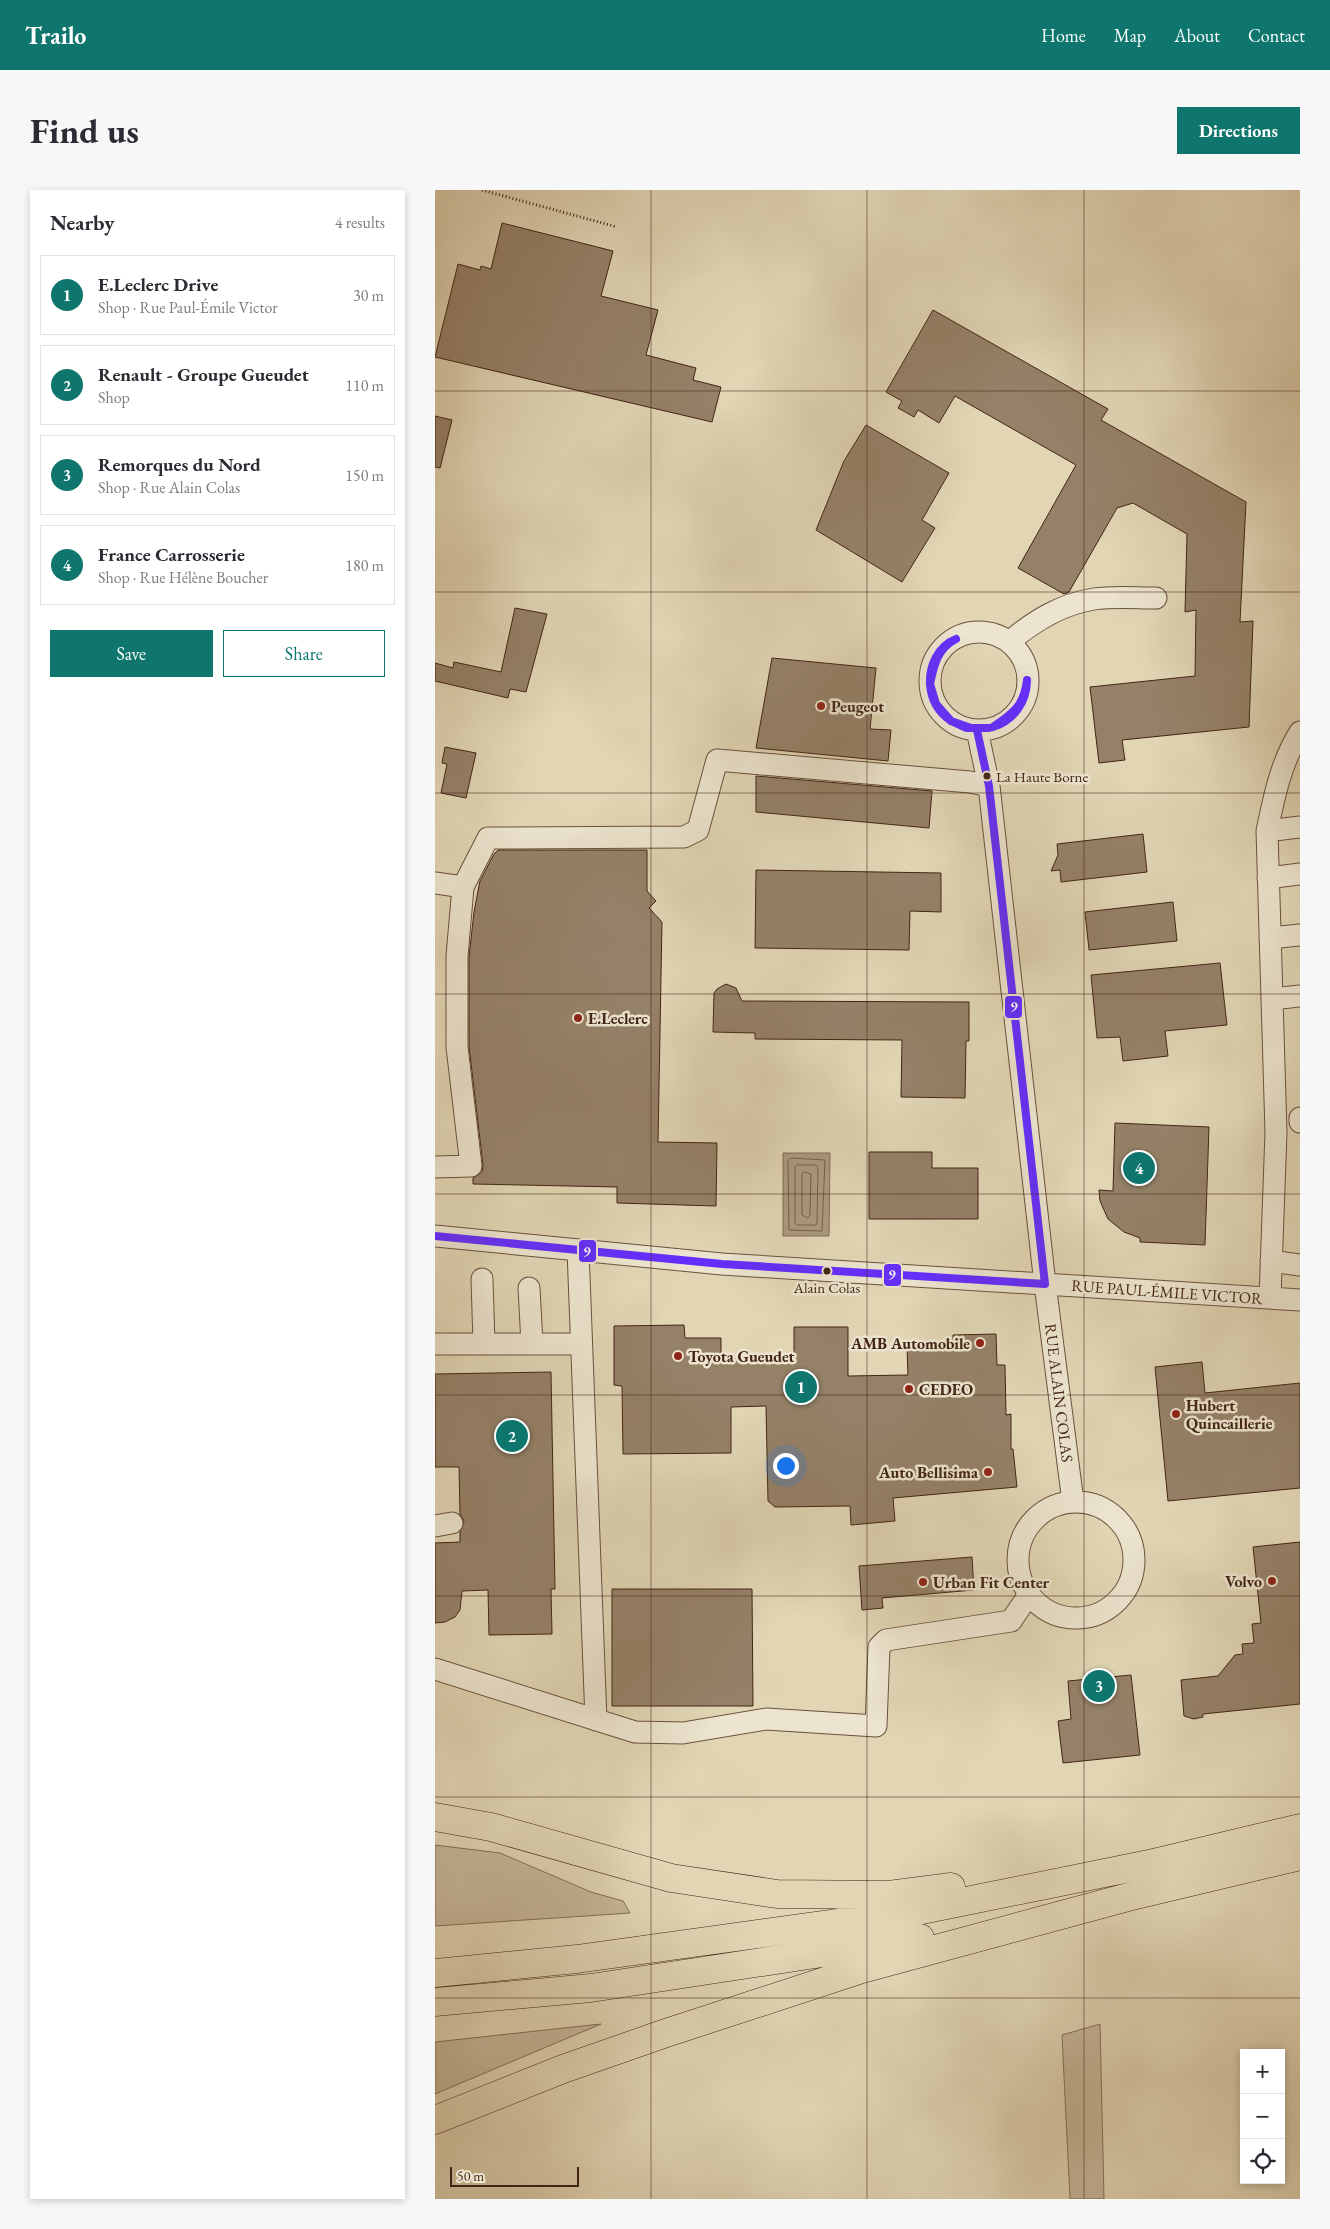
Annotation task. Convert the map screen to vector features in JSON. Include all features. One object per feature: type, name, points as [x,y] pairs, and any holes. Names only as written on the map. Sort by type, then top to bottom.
[{"type":"highway","points":[[435,1817],[491,1827],[671,1878],[777,1894],[889,1894],[1149,1864]]},
{"type":"highway","points":[[435,1973],[577,1959],[902,1914],[1149,1864],[1300,1828]]},
{"type":"highway","points":[[435,2120],[563,2069],[681,2028],[862,1970],[1128,1897],[1300,1856]]},
{"type":"highway","points":[[435,2002],[610,1985],[910,1940],[1128,1897]]},
{"type":"street","points":[[1009,642],[1035,621],[1054,610],[1094,599],[1156,598]]},
{"type":"street","points":[[978,631],[994,634],[1009,642],[1020,653],[1026,667],[1028,682],[1025,697],[1018,711],[1007,722],[993,728],[977,730],[961,727],[946,718],[936,705],[930,689],[930,672],[936,656],[947,643],[961,634],[978,631]]},
{"type":"street","name":"RUE ALAIN COLAS","points":[[977,730],[989,786],[1045,1284],[1073,1502]]},
{"type":"street","points":[[1270,1298],[1276,1132],[1267,831],[1278,782],[1292,767],[1293,743],[1300,732]]},
{"type":"street","points":[[435,1167],[471,1166],[457,1046],[457,956],[463,887],[488,838],[684,837],[698,830],[717,760],[969,782],[989,786]]},
{"type":"street","points":[[1267,831],[1300,827]]},
{"type":"street","points":[[1268,878],[1300,874]]},
{"type":"street","points":[[435,883],[463,887]]},
{"type":"street","points":[[1270,938],[1300,935]]},
{"type":"street","points":[[1272,999],[1300,996]]},
{"type":"street","name":"RUE PAUL-ÉMILE VICTOR","points":[[435,1236],[722,1264],[1300,1300]]},
{"type":"street","points":[[578,1250],[596,1720]]},
{"type":"street","points":[[1271,1261],[1300,1264]]},
{"type":"street","points":[[482,1278],[484,1344]]},
{"type":"street","points":[[529,1288],[532,1344]]},
{"type":"street","points":[[435,1344],[581,1344]]},
{"type":"street","points":[[1073,1502],[1091,1504],[1108,1511],[1122,1524],[1131,1540],[1134,1558],[1132,1577],[1124,1594],[1111,1607],[1095,1616],[1077,1619],[1058,1617],[1042,1608],[1028,1596],[1020,1580],[1017,1562],[1019,1544],[1027,1527],[1039,1514],[1055,1505],[1073,1502]]},
{"type":"street","points":[[435,1669],[635,1732],[683,1733],[767,1719],[876,1726],[879,1647],[887,1640],[1011,1621],[1028,1596]]},
{"type":"path","points":[[482,190],[617,227]]},
{"type":"shaded area","points":[[435,1845],[500,1853],[591,1892],[623,1901],[630,1913],[435,1926]]},
{"type":"shaded area","points":[[601,2024],[435,2094],[435,2042]]},
{"type":"shaded area","points":[[1100,2024],[1104,2199],[1070,2199],[1062,2035]]},
{"type":"water","points":[[783,1153],[830,1153],[829,1236],[783,1236]]},
{"type":"building","points":[[502,223],[613,251],[601,296],[658,310],[646,355],[696,368],[693,380],[721,387],[712,422],[435,357],[458,264],[480,270],[481,266],[491,269]]},
{"type":"building","points":[[933,310],[1108,409],[1101,420],[1246,502],[1240,622],[1253,621],[1249,727],[1122,740],[1125,760],[1099,763],[1090,687],[1195,676],[1196,610],[1185,612],[1187,534],[1133,503],[1117,508],[1069,592],[1064,594],[1018,568],[1076,465],[955,396],[939,423],[918,410],[914,417],[898,408],[902,401],[886,392]]},
{"type":"building","points":[[435,416],[452,420],[440,468],[435,467]]},
{"type":"building","points":[[866,425],[949,473],[922,520],[935,528],[902,582],[816,530],[844,461]]},
{"type":"building","points":[[515,608],[547,614],[526,692],[510,689],[508,698],[435,681],[435,663],[453,668],[454,662],[501,672]]},
{"type":"building","points":[[772,658],[876,668],[870,729],[891,730],[888,761],[756,748]]},
{"type":"building","points":[[445,747],[476,753],[466,798],[441,793],[447,764],[442,763]]},
{"type":"building","points":[[756,776],[932,791],[929,828],[756,812]]},
{"type":"building","points":[[1143,834],[1147,872],[1061,882],[1060,870],[1051,871],[1058,855],[1057,844]]},
{"type":"building","points":[[498,850],[647,850],[647,891],[656,901],[649,908],[662,922],[658,1142],[717,1143],[716,1206],[617,1203],[617,1187],[473,1184],[473,1178],[482,1172],[483,1165],[469,1046],[469,957],[480,881]]},
{"type":"building","points":[[756,870],[941,873],[941,912],[910,911],[909,950],[755,948]]},
{"type":"building","points":[[1173,902],[1177,941],[1089,950],[1085,912]]},
{"type":"building","points":[[1220,963],[1227,1025],[1165,1031],[1168,1056],[1123,1061],[1120,1037],[1097,1038],[1091,975]]},
{"type":"building","points":[[726,984],[736,988],[742,1001],[969,1002],[969,1041],[966,1041],[965,1098],[901,1097],[902,1040],[755,1039],[755,1033],[713,1032],[714,993]]},
{"type":"building","points":[[1115,1123],[1209,1127],[1205,1245],[1140,1242],[1140,1238],[1124,1232],[1108,1219],[1100,1201],[1099,1190],[1113,1191]]},
{"type":"building","points":[[869,1152],[932,1152],[932,1168],[978,1168],[978,1219],[869,1219]]},
{"type":"building","points":[[684,1325],[685,1338],[721,1338],[721,1354],[730,1354],[731,1359],[794,1358],[794,1327],[848,1327],[848,1376],[908,1375],[907,1346],[953,1345],[953,1335],[996,1334],[997,1365],[1005,1365],[1006,1415],[1011,1414],[1011,1449],[1013,1449],[1017,1487],[893,1498],[895,1521],[851,1525],[850,1506],[775,1507],[768,1501],[766,1406],[731,1407],[731,1453],[623,1454],[622,1386],[614,1385],[614,1326]]},
{"type":"building","points":[[1202,1362],[1205,1393],[1300,1383],[1300,1488],[1168,1501],[1155,1367]]},
{"type":"building","points":[[551,1372],[555,1589],[551,1589],[552,1634],[489,1635],[488,1590],[462,1591],[460,1610],[455,1617],[445,1622],[435,1623],[435,1543],[460,1542],[460,1532],[464,1521],[460,1514],[459,1467],[435,1467],[435,1374]]},
{"type":"building","points":[[1300,1542],[1300,1704],[1203,1714],[1203,1717],[1194,1719],[1184,1716],[1181,1680],[1218,1676],[1235,1655],[1243,1654],[1242,1644],[1254,1643],[1252,1624],[1261,1623],[1253,1547]]},
{"type":"building","points":[[972,1557],[974,1590],[882,1598],[883,1608],[862,1610],[859,1566]]},
{"type":"building","points":[[612,1589],[752,1589],[753,1706],[612,1706]]},
{"type":"building","points":[[1131,1675],[1140,1755],[1063,1763],[1058,1721],[1071,1719],[1068,1681]]},
{"type":"transit line","name":"9","points":[[930,684],[931,670],[936,657],[944,646],[956,639]]},
{"type":"transit line","name":"9","points":[[930,684],[937,658],[944,648],[956,639]]},
{"type":"transit line","name":"9","points":[[993,727],[1020,703],[1027,680]]},
{"type":"transit line","name":"9","points":[[993,727],[1007,720],[1018,709],[1025,696],[1027,680]]},
{"type":"transit line","name":"9","points":[[930,684],[936,704],[951,721]]},
{"type":"transit line","name":"9","points":[[930,684],[936,705],[942,714],[951,721]]},
{"type":"transit line","name":"9","points":[[951,721],[971,728],[989,728]]},
{"type":"transit line","name":"9","points":[[951,721],[966,728],[989,728]]},
{"type":"transit line","name":"9","points":[[977,730],[989,786],[1045,1284]]},
{"type":"transit line","name":"9","points":[[435,1236],[722,1264],[1045,1284]]},
{"type":"place","name":"Peugeot","points":[[821,706]]},
{"type":"place","name":"La Haute Borne","points":[[987,776]]},
{"type":"place","name":"E.Leclerc","points":[[578,1018]]},
{"type":"place","name":"France Carrosserie","points":[[1139,1168]]},
{"type":"place","name":"Alain Colas","points":[[827,1271]]},
{"type":"place","name":"AMB Automobile","points":[[980,1343]]},
{"type":"place","name":"Toyota Gueudet","points":[[678,1356]]},
{"type":"place","name":"E.Leclerc Drive","points":[[801,1387]]},
{"type":"place","name":"CEDEO","points":[[909,1389]]},
{"type":"place","name":"Hubert Quincaillerie","points":[[1176,1414]]},
{"type":"place","name":"Renault - Groupe Gueudet","points":[[512,1436]]},
{"type":"place","name":"Auto Bellisima","points":[[988,1472]]},
{"type":"place","name":"Volvo","points":[[1272,1581]]},
{"type":"place","name":"Urban Fit Center","points":[[923,1582]]},
{"type":"place","name":"Remorques du Nord","points":[[1099,1686]]}]
